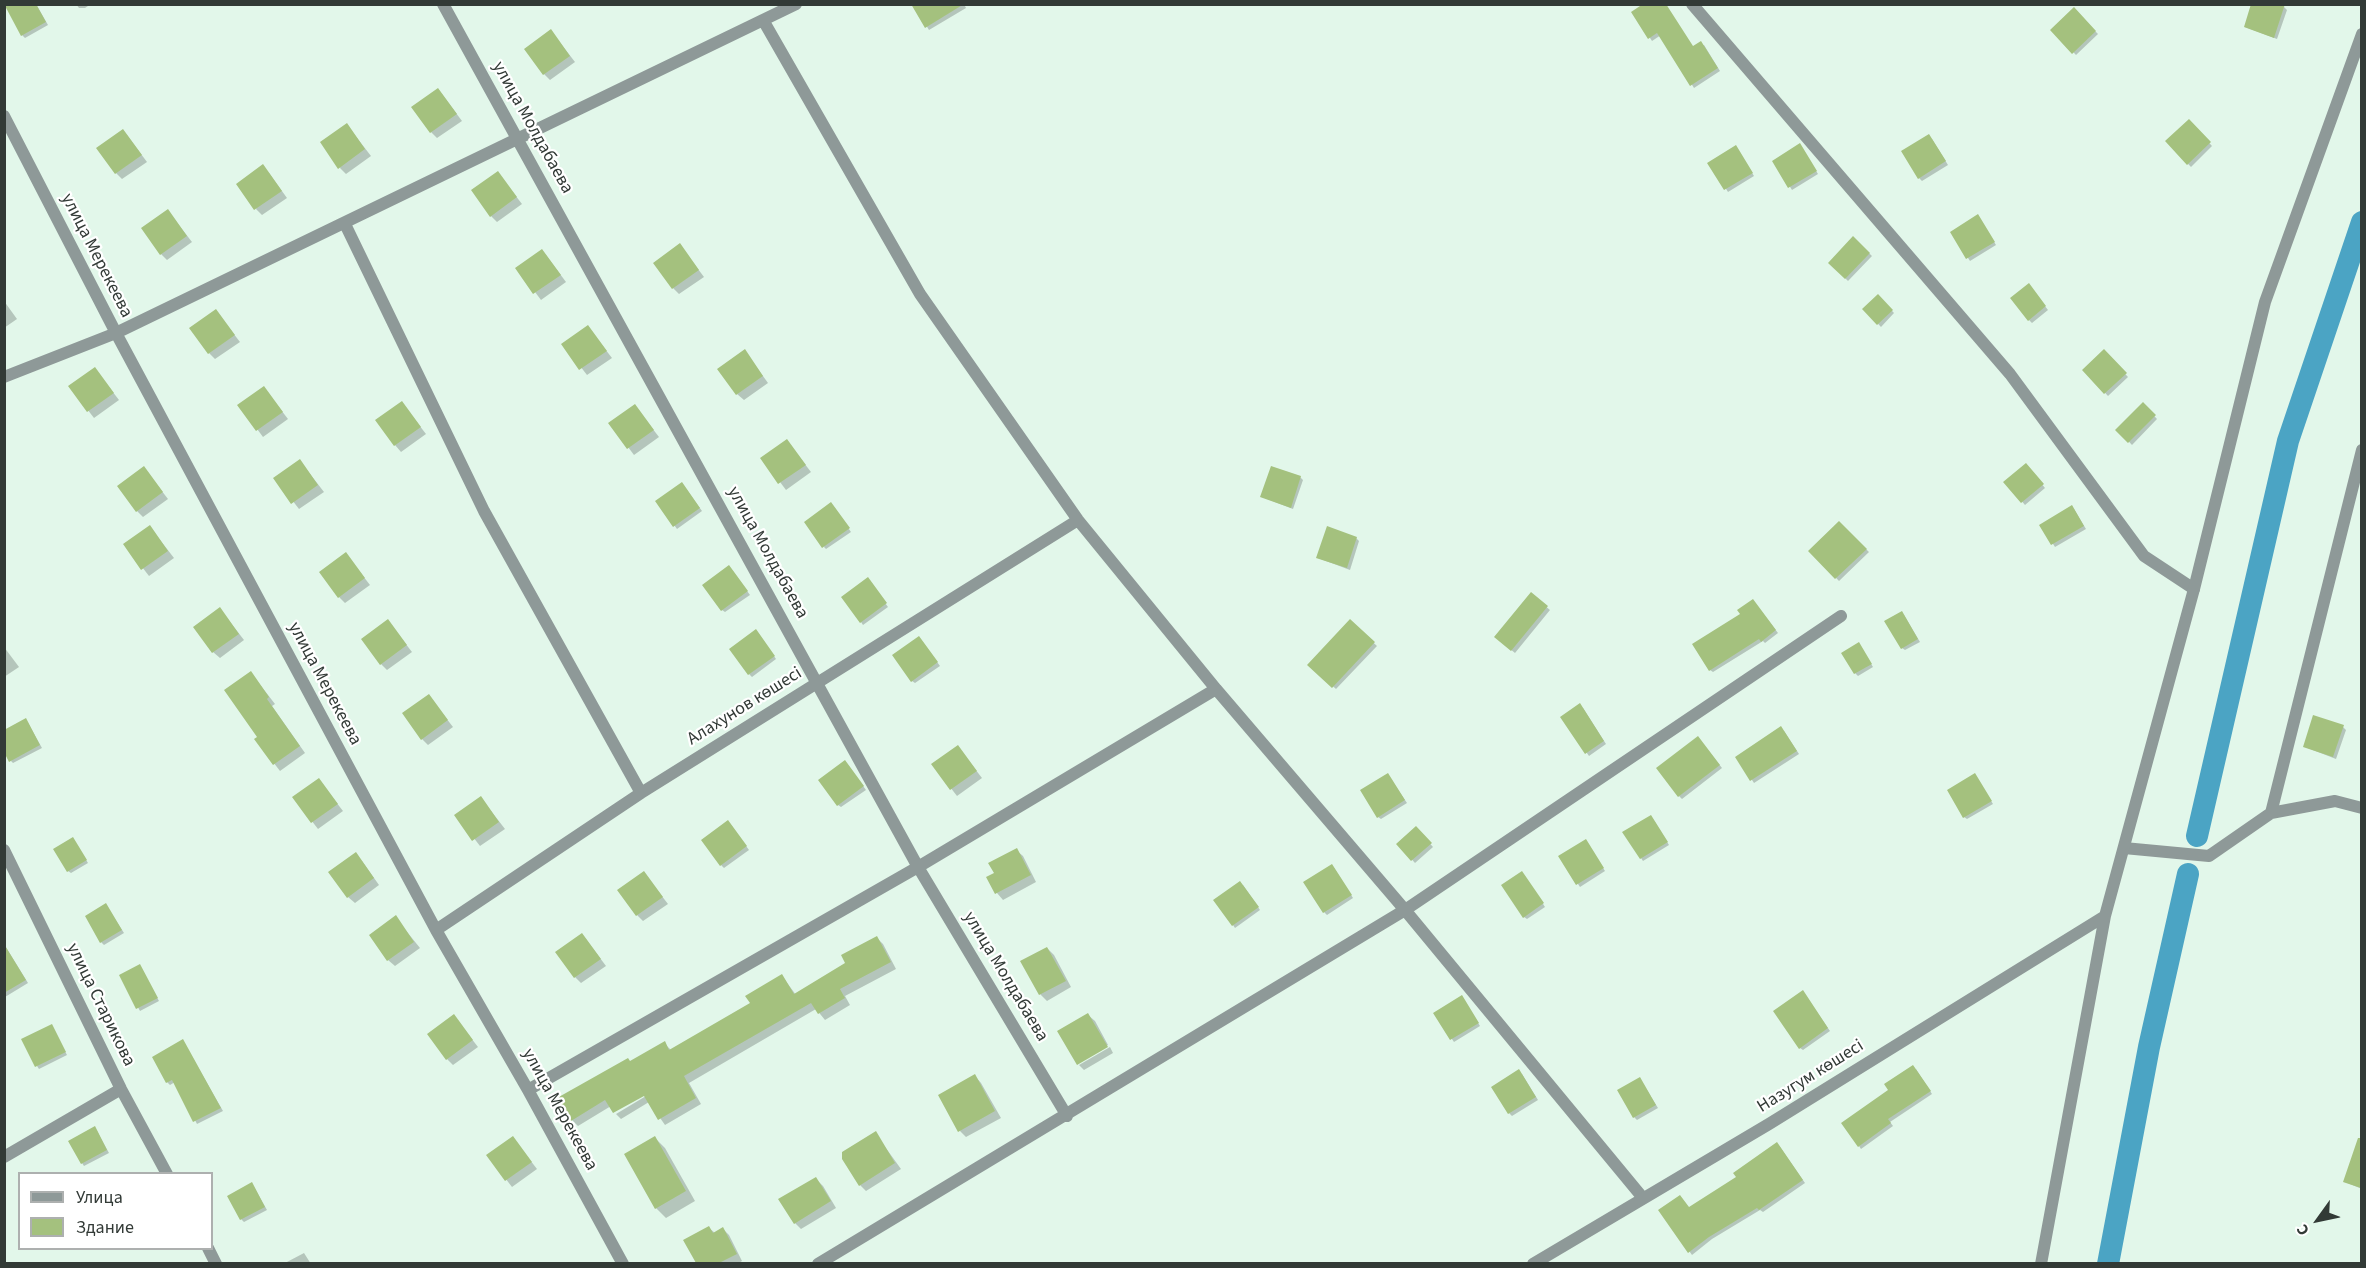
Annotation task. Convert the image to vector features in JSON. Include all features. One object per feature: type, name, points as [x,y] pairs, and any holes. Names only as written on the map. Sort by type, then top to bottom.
[{"type":"street","name":"улица Молдабаева","points":[[443,4],[918,867],[1066,1116]]},
{"type":"street","points":[[4,377],[116,333],[796,4]]},
{"type":"street","points":[[1692,4],[2010,374],[2144,556],[2194,589]]},
{"type":"street","points":[[763,20],[920,294],[1078,520],[1216,689],[1405,910],[1643,1198]]},
{"type":"street","points":[[2041,1263],[2105,916],[2194,589],[2265,302],[2361,34]]},
{"type":"street","name":"улица Мерекеева","points":[[4,116],[116,333],[436,930],[528,1090],[623,1263]]},
{"type":"street","points":[[345,224],[484,511],[641,793]]},
{"type":"street","points":[[2271,813],[2361,450]]},
{"type":"street","name":"Алахунов көшесі","points":[[436,930],[641,793],[1078,520]]},
{"type":"street","points":[[818,1263],[1066,1116],[1405,910],[1841,616]]},
{"type":"street","points":[[528,1090],[918,867],[1216,689]]},
{"type":"street","points":[[2124,848],[2209,856],[2271,813],[2335,801],[2361,808]]},
{"type":"street","name":"улица Старикова","points":[[4,850],[121,1089],[166,1172]]},
{"type":"street","name":"Назугум көшесі","points":[[1533,1263],[1769,1124],[2105,916]]},
{"type":"street","points":[[4,1157],[121,1089]]},
{"type":"building","points":[[4,4],[36,4],[46,22],[21,36]]},
{"type":"building","points":[[911,4],[964,4],[925,28]]},
{"type":"building","points":[[1643,4],[1666,4],[1693,46],[1701,41],[1718,68],[1690,86],[1657,33],[1648,39],[1631,12]]},
{"type":"building","points":[[2251,4],[2285,4],[2274,38],[2244,27]]},
{"type":"building","points":[[2074,7],[2096,31],[2072,54],[2050,30]]},
{"type":"building","points":[[551,29],[570,56],[543,75],[524,49]]},
{"type":"building","points":[[438,88],[457,114],[430,133],[411,107]]},
{"type":"building","points":[[2189,119],[2211,142],[2187,165],[2165,141]]},
{"type":"building","points":[[347,123],[365,149],[338,169],[320,142]]},
{"type":"building","points":[[123,129],[142,155],[115,174],[96,148]]},
{"type":"building","points":[[1929,134],[1946,161],[1918,179],[1901,151]]},
{"type":"building","points":[[1800,143],[1817,171],[1788,188],[1772,161]]},
{"type":"building","points":[[1736,145],[1753,173],[1724,190],[1707,163]]},
{"type":"building","points":[[263,164],[282,191],[254,210],[236,184]]},
{"type":"building","points":[[498,171],[517,197],[490,217],[471,190]]},
{"type":"building","points":[[168,209],[187,236],[160,255],[141,228]]},
{"type":"building","points":[[1978,214],[1995,242],[1966,259],[1950,232]]},
{"type":"building","points":[[1853,236],[1870,253],[1845,279],[1828,263]]},
{"type":"building","points":[[680,243],[699,270],[672,289],[653,263]]},
{"type":"building","points":[[542,249],[561,275],[533,294],[515,268]]},
{"type":"building","points":[[2029,283],[2046,306],[2028,321],[2010,298]]},
{"type":"building","points":[[1878,294],[1893,310],[1877,325],[1862,309]]},
{"type":"building","points":[[216,309],[235,335],[208,354],[189,328]]},
{"type":"building","points":[[588,325],[607,351],[579,370],[561,344]]},
{"type":"building","points":[[745,349],[763,376],[736,395],[717,369]]},
{"type":"building","points":[[2104,349],[2127,373],[2104,394],[2082,370]]},
{"type":"building","points":[[95,367],[114,393],[87,412],[68,386]]},
{"type":"building","points":[[264,386],[283,412],[256,431],[237,405]]},
{"type":"building","points":[[402,401],[421,427],[394,446],[375,420]]},
{"type":"building","points":[[2143,402],[2156,415],[2128,443],[2115,430]]},
{"type":"building","points":[[635,404],[654,430],[627,449],[608,423]]},
{"type":"building","points":[[787,439],[806,465],[778,484],[760,458]]},
{"type":"building","points":[[300,459],[318,485],[291,504],[273,478]]},
{"type":"building","points":[[2026,463],[2044,484],[2021,503],[2003,482]]},
{"type":"building","points":[[144,466],[163,492],[136,512],[117,486]]},
{"type":"building","points":[[1271,466],[1301,476],[1291,508],[1260,497]]},
{"type":"building","points":[[682,482],[700,508],[673,527],[655,501]]},
{"type":"building","points":[[831,502],[850,528],[822,548],[804,522]]},
{"type":"building","points":[[2072,505],[2084,526],[2051,545],[2039,525]]},
{"type":"building","points":[[1839,521],[1867,549],[1835,579],[1808,551]]},
{"type":"building","points":[[150,525],[168,551],[141,570],[123,544]]},
{"type":"building","points":[[1327,526],[1357,537],[1347,568],[1316,558]]},
{"type":"building","points":[[346,552],[365,578],[338,598],[319,572]]},
{"type":"building","points":[[729,565],[748,591],[721,611],[702,585]]},
{"type":"building","points":[[868,577],[887,603],[860,623],[841,597]]},
{"type":"building","points":[[1531,592],[1548,606],[1511,651],[1494,637]]},
{"type":"building","points":[[1753,599],[1776,630],[1761,642],[1759,639],[1709,671],[1692,644],[1740,614],[1737,610]]},
{"type":"building","points":[[220,607],[239,634],[212,653],[193,627]]},
{"type":"building","points":[[1902,611],[1918,639],[1901,649],[1884,621]]},
{"type":"building","points":[[388,619],[407,645],[380,665],[361,639]]},
{"type":"building","points":[[1350,619],[1375,642],[1332,688],[1307,665]]},
{"type":"building","points":[[756,629],[775,656],[748,675],[729,649]]},
{"type":"building","points":[[919,636],[938,662],[911,682],[892,655]]},
{"type":"building","points":[[1859,642],[1872,664],[1854,674],[1841,653]]},
{"type":"building","points":[[251,671],[269,697],[267,699],[300,746],[273,765],[254,739],[257,737],[224,690]]},
{"type":"building","points":[[429,694],[448,720],[421,740],[402,713]]},
{"type":"building","points":[[1580,703],[1604,741],[1585,754],[1560,717]]},
{"type":"building","points":[[2313,715],[2344,725],[2333,757],[2303,747]]},
{"type":"building","points":[[26,718],[40,745],[9,762],[4,752],[4,730]]},
{"type":"building","points":[[1781,726],[1797,751],[1750,781],[1735,757]]},
{"type":"building","points":[[1698,736],[1720,765],[1678,797],[1656,768]]},
{"type":"building","points":[[958,745],[977,771],[950,790],[931,764]]},
{"type":"building","points":[[845,760],[864,786],[837,806],[818,780]]},
{"type":"building","points":[[1388,773],[1405,800],[1377,818],[1360,790]]},
{"type":"building","points":[[1975,773],[1992,801],[1963,818],[1947,790]]},
{"type":"building","points":[[319,778],[338,804],[311,823],[292,797]]},
{"type":"building","points":[[481,796],[499,822],[472,841],[454,815]]},
{"type":"building","points":[[1651,815],[1668,842],[1640,859],[1622,832]]},
{"type":"building","points":[[728,820],[747,846],[720,866],[701,840]]},
{"type":"building","points":[[1416,826],[1432,843],[1411,861],[1396,844]]},
{"type":"building","points":[[73,837],[87,860],[67,872],[53,849]]},
{"type":"building","points":[[1586,839],[1604,868],[1576,885],[1558,856]]},
{"type":"building","points":[[1017,848],[1031,875],[995,894],[986,877],[994,873],[988,863]]},
{"type":"building","points":[[356,852],[374,878],[347,898],[328,872]]},
{"type":"building","points":[[1332,864],[1352,895],[1323,913],[1303,882]]},
{"type":"building","points":[[644,871],[663,897],[636,916],[617,890]]},
{"type":"building","points":[[1522,871],[1544,903],[1523,918],[1501,885]]},
{"type":"building","points":[[1240,881],[1259,907],[1232,926],[1213,900]]},
{"type":"building","points":[[106,903],[122,930],[100,943],[85,916]]},
{"type":"building","points":[[396,915],[414,942],[387,961],[369,935]]},
{"type":"building","points":[[582,933],[601,959],[574,978],[555,952]]},
{"type":"building","points":[[877,936],[891,962],[840,989],[845,998],[818,1014],[811,1003],[684,1076],[696,1098],[658,1120],[644,1096],[613,1113],[605,1100],[571,1121],[557,1098],[628,1058],[630,1061],[665,1041],[669,1050],[750,1003],[745,996],[782,974],[794,994],[845,963],[841,955]]},
{"type":"building","points":[[4,944],[26,980],[4,993]]},
{"type":"building","points":[[1047,947],[1066,981],[1039,995],[1020,961]]},
{"type":"building","points":[[140,964],[158,998],[136,1009],[119,975]]},
{"type":"building","points":[[1803,990],[1828,1028],[1799,1049],[1773,1011]]},
{"type":"building","points":[[1462,995],[1479,1023],[1450,1040],[1433,1013]]},
{"type":"building","points":[[1088,1013],[1108,1047],[1077,1065],[1057,1031]]},
{"type":"building","points":[[454,1014],[473,1040],[446,1060],[427,1034]]},
{"type":"building","points":[[52,1024],[66,1052],[35,1067],[21,1039]]},
{"type":"building","points":[[183,1039],[221,1108],[193,1122],[172,1080],[166,1083],[152,1057]]},
{"type":"building","points":[[1913,1065],[1931,1091],[1888,1119],[1891,1123],[1858,1147],[1841,1123],[1888,1090],[1884,1084]]},
{"type":"building","points":[[1519,1069],[1536,1097],[1508,1114],[1491,1087]]},
{"type":"building","points":[[975,1074],[995,1111],[958,1132],[938,1095]]},
{"type":"building","points":[[1640,1077],[1656,1105],[1633,1118],[1617,1090]]},
{"type":"building","points":[[95,1126],[107,1150],[81,1164],[68,1141]]},
{"type":"building","points":[[876,1131],[895,1163],[859,1186],[842,1159],[842,1152]]},
{"type":"building","points":[[513,1136],[532,1162],[505,1181],[486,1155]]},
{"type":"building","points":[[655,1136],[686,1191],[655,1209],[624,1154]]},
{"type":"building","points":[[2358,1138],[2361,1138],[2361,1188],[2343,1182]]},
{"type":"building","points":[[1777,1142],[1803,1180],[1759,1210],[1757,1208],[1709,1237],[1688,1253],[1658,1210],[1680,1195],[1689,1207],[1736,1177],[1733,1173]]},
{"type":"building","points":[[816,1177],[831,1201],[794,1224],[778,1199]]},
{"type":"building","points":[[252,1182],[265,1207],[240,1220],[227,1196]]},
{"type":"building","points":[[709,1226],[713,1233],[723,1227],[737,1254],[719,1263],[696,1263],[683,1240]]},
{"type":"waterway","points":[[2197,836],[2288,441],[2362,222]]},
{"type":"waterway","points":[[2108,1264],[2149,1047],[2188,874]]}]
